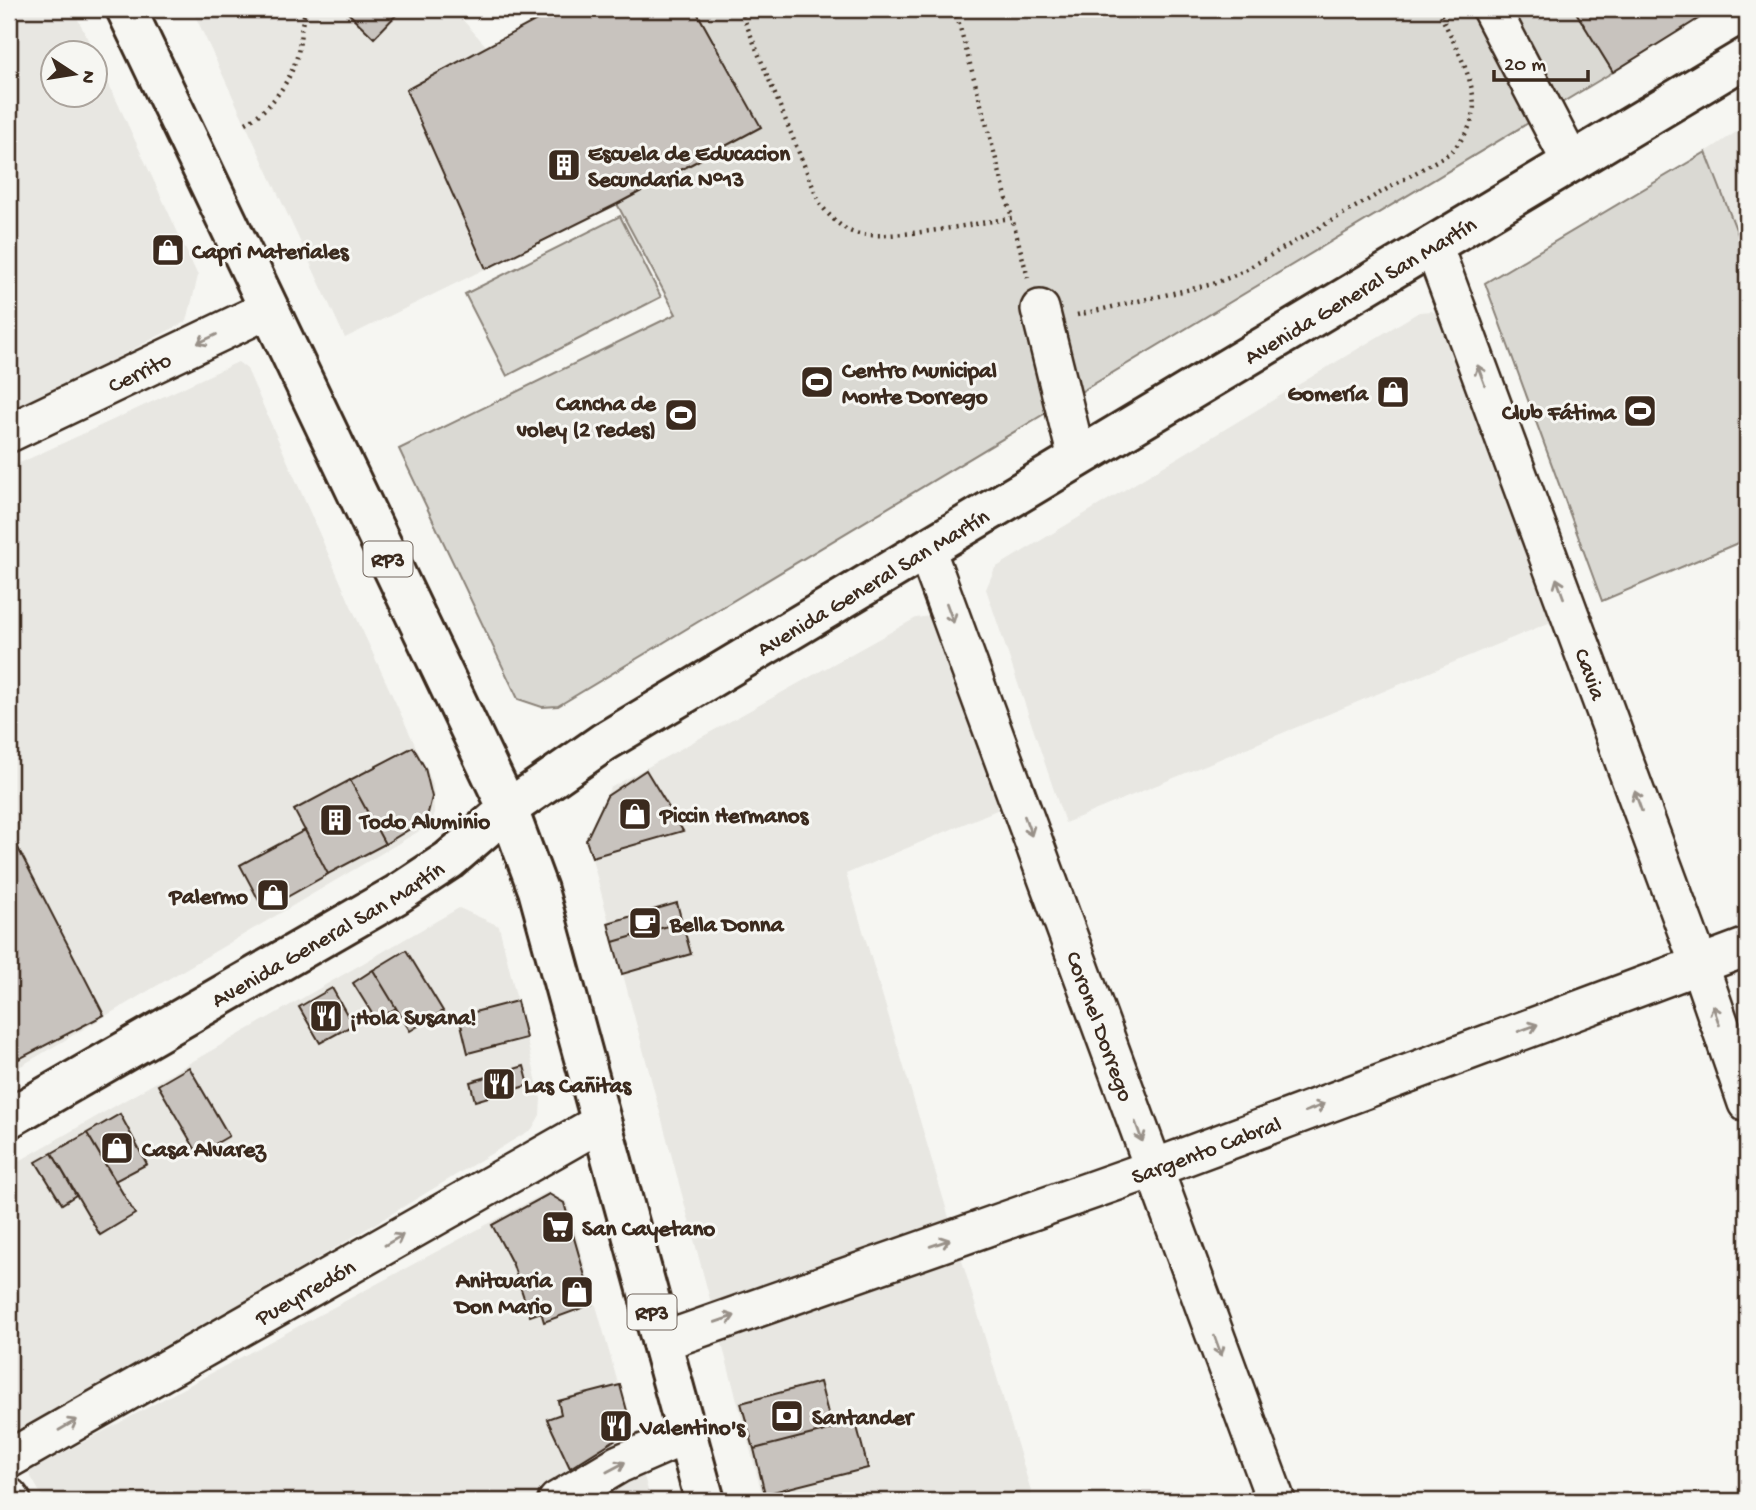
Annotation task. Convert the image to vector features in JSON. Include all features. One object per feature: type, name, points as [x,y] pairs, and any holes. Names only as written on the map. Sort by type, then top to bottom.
[{"type":"main road","name":"RP3","points":[[126,9],[509,809],[538,890],[705,1501]]},
{"type":"main road","name":"Avenida General San Martín","points":[[9,1118],[396,895],[449,860],[509,809],[604,741],[1747,57]]},
{"type":"street","points":[[1491,9],[1571,162]]},
{"type":"street","name":"Cavia","points":[[1433,245],[1699,964],[1747,1103]]},
{"type":"street","name":"Cerrito","points":[[9,433],[269,309]]},
{"type":"street","points":[[1040,309],[1077,458]]},
{"type":"street","name":"Coronel Dorrego","points":[[926,549],[1276,1501]]},
{"type":"street","name":"Sargento Cabral","points":[[661,1342],[1153,1168],[1747,947]]},
{"type":"street","name":"Pueyrredón","points":[[9,1459],[600,1123]]},
{"type":"street","points":[[557,1501],[619,1464],[688,1434]]},
{"type":"street","points":[[9,1497],[12,1501]]},
{"type":"path","points":[[246,123],[269,106],[291,72],[306,9]]},
{"type":"path","points":[[740,9],[820,204],[834,221],[853,232],[882,236],[1012,218]]},
{"type":"path","points":[[955,9],[1032,292],[1040,309],[1061,318],[1213,284],[1238,274],[1450,153],[1462,140],[1473,119],[1474,100],[1469,79],[1438,9]]},
{"type":"shaded area","points":[[9,9],[73,9],[87,38],[38,38],[38,108],[108,108],[108,82],[198,276],[187,321],[9,414]]},
{"type":"shaded area","points":[[192,9],[453,9],[487,47],[557,9],[695,9],[761,127],[617,204],[345,338]]},
{"type":"shaded area","name":"Centro Municipal Monte Dorrego","points":[[695,9],[1574,9],[1613,72],[558,706],[542,707],[518,699],[399,449],[676,314],[617,204],[760,127]]},
{"type":"shaded area","points":[[1747,125],[1747,258],[1706,152]]},
{"type":"shaded area","name":"Club Fátima","points":[[1706,152],[1747,258],[1747,539],[1602,601],[1485,283]]},
{"type":"shaded area","points":[[620,216],[661,297],[507,376],[465,294]]},
{"type":"shaded area","points":[[1432,311],[1442,317],[1563,617],[1065,823],[986,589],[995,568],[1419,312]]},
{"type":"shaded area","points":[[238,362],[247,369],[433,784],[434,816],[421,830],[9,1073],[9,468]]},
{"type":"shaded area","points":[[936,615],[999,809],[846,874],[1034,1501],[764,1501],[587,840],[610,788],[916,618]]},
{"type":"shaded area","points":[[459,908],[499,926],[541,1099],[540,1115],[532,1129],[27,1434],[9,1433],[9,1167]]},
{"type":"shaded area","points":[[547,1192],[567,1202],[651,1501],[45,1501],[28,1472]]},
{"type":"building","points":[[344,9],[402,9],[374,38]]},
{"type":"building","name":"Escuela de Educacion Secundaria N°13","points":[[557,9],[695,9],[761,127],[617,204],[486,269],[406,90]]},
{"type":"building","points":[[1574,9],[1714,9],[1613,72]]},
{"type":"building","points":[[413,747],[425,768],[432,797],[428,813],[418,824],[385,844],[350,780]]},
{"type":"building","name":"Piccin Hermanos","points":[[646,770],[683,831],[592,857],[586,840],[607,796]]},
{"type":"building","name":"Todo Aluminio","points":[[350,780],[385,844],[328,874],[294,810]]},
{"type":"building","points":[[305,830],[328,874],[264,910],[240,865]]},
{"type":"building","points":[[18,848],[104,1015],[19,1059],[9,1038],[9,853]]},
{"type":"building","name":"Bella Donna","points":[[677,903],[682,922],[613,942],[608,923]]},
{"type":"building","points":[[682,922],[691,954],[622,974],[613,942]]},
{"type":"building","points":[[406,950],[443,1011],[410,1031],[373,970]]},
{"type":"building","points":[[373,970],[396,1008],[376,1020],[353,983]]},
{"type":"building","name":"¡Hola Susana!","points":[[332,988],[353,1025],[320,1043],[299,1007]]},
{"type":"building","points":[[517,1001],[526,1038],[468,1053],[459,1016]]},
{"type":"building","name":"Las Cañitas","points":[[524,1066],[529,1085],[475,1101],[470,1082]]},
{"type":"building","points":[[189,1067],[229,1136],[198,1154],[158,1085]]},
{"type":"building","name":"Casa Alvarez","points":[[120,1114],[147,1164],[115,1181],[87,1133]]},
{"type":"building","points":[[87,1133],[135,1214],[100,1235],[52,1153]]},
{"type":"building","points":[[52,1153],[76,1195],[62,1204],[36,1162]]},
{"type":"building","points":[[549,1194],[564,1203],[593,1304],[544,1322],[541,1312],[530,1316],[513,1265],[492,1225]]},
{"type":"building","name":"Santander","points":[[820,1382],[832,1429],[754,1449],[741,1403]]},
{"type":"building","points":[[620,1385],[632,1429],[570,1468],[547,1419],[561,1414],[558,1401]]},
{"type":"building","points":[[856,1423],[868,1468],[765,1494],[754,1449]]},
{"type":"place","name":"Escuela de Educacion Secundaria N°13","points":[[564,165]]},
{"type":"place","name":"Capri Materiales","points":[[168,250]]},
{"type":"place","name":"Centro Municipal Monte Dorrego","points":[[817,382]]},
{"type":"place","name":"Gomería","points":[[1393,392]]},
{"type":"place","name":"Club Fátima","points":[[1640,411]]},
{"type":"place","name":"Cancha de voley (2 redes)","points":[[681,415]]},
{"type":"place","name":"Piccin Hermanos","points":[[635,814]]},
{"type":"place","name":"Todo Aluminio","points":[[336,820]]},
{"type":"place","name":"Palermo","points":[[273,895]]},
{"type":"place","name":"Bella Donna","points":[[645,923]]},
{"type":"place","name":"¡Hola Susana!","points":[[326,1016]]},
{"type":"place","name":"Las Cañitas","points":[[499,1084]]},
{"type":"place","name":"Casa Alvarez","points":[[117,1148]]},
{"type":"place","name":"San Cayetano","points":[[558,1227]]},
{"type":"place","name":"Anitcuaria Don Mario","points":[[577,1292]]},
{"type":"place","name":"Santander","points":[[787,1416]]},
{"type":"place","name":"Valentino's","points":[[616,1426]]}]
